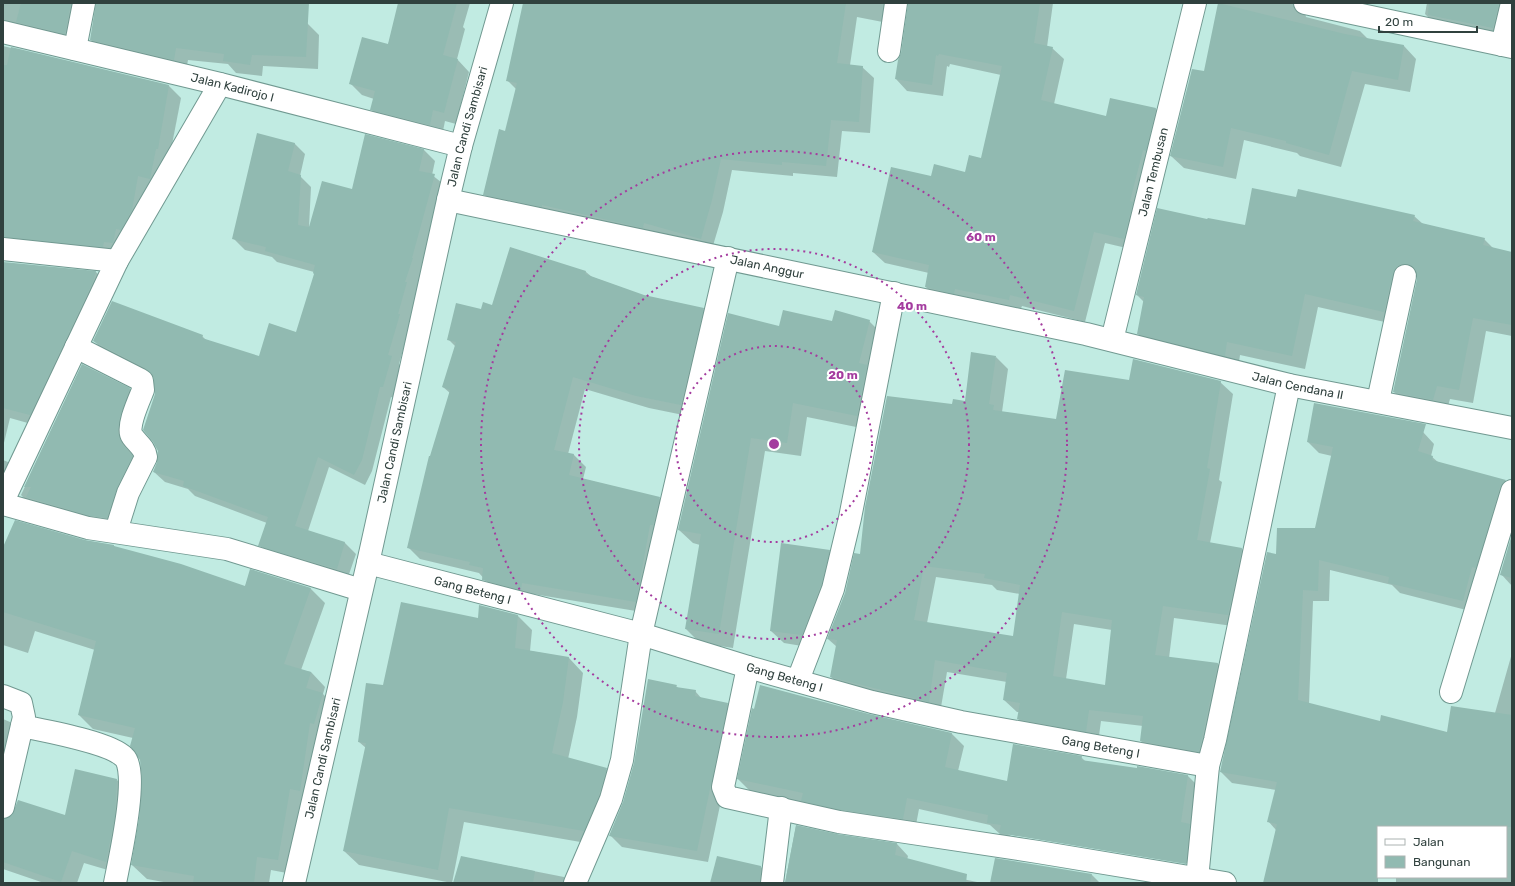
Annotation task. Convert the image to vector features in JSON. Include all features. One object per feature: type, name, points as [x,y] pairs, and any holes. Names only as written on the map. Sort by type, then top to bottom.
[{"type":"street","points":[[75,49],[84,3]]},
{"type":"street","name":"Jalan Candi Sambisari","points":[[294,883],[368,563],[448,200],[461,146],[502,3]]},
{"type":"street","points":[[889,51],[896,3]]},
{"type":"street","name":"Jalan Tembusan","points":[[1112,340],[1195,3]]},
{"type":"street","points":[[1305,3],[1507,46],[1512,3]]},
{"type":"street","name":"Jalan Kadirojo I","points":[[3,32],[220,84],[461,146]]},
{"type":"street","points":[[220,84],[117,261],[3,503],[88,528],[116,531],[227,549],[361,590]]},
{"type":"street","name":"Jalan Anggur","points":[[448,200],[1086,334]]},
{"type":"street","points":[[3,249],[117,261]]},
{"type":"street","points":[[575,883],[611,799],[622,760],[641,634],[728,258]]},
{"type":"street","points":[[1378,401],[1405,276]]},
{"type":"street","points":[[798,680],[833,588],[850,518],[894,293]]},
{"type":"street","name":"Jalan Cendana II","points":[[1086,334],[1289,385],[1512,428]]},
{"type":"street","points":[[76,347],[139,379],[143,385],[143,390],[130,427],[130,434],[142,447],[146,457],[128,493],[116,531]]},
{"type":"street","points":[[1197,879],[1208,766],[1215,740],[1289,385]]},
{"type":"street","points":[[1451,692],[1512,491]]},
{"type":"street","name":"Gang Beteng I","points":[[368,563],[641,634],[748,667],[872,702],[961,722],[1208,766]]},
{"type":"street","points":[[748,667],[723,787],[727,797],[839,822],[1038,852],[1225,883]]},
{"type":"street","points":[[3,696],[21,703],[24,710],[22,726],[3,807]]},
{"type":"street","points":[[22,726],[110,748],[126,757],[128,765],[130,802],[115,883]]},
{"type":"street","points":[[772,883],[781,808]]},
{"type":"building","points":[[21,3],[71,3],[65,34],[16,22]]},
{"type":"building","points":[[96,3],[309,3],[306,57],[252,55],[250,65],[223,61],[224,54],[176,48],[174,60],[90,40]]},
{"type":"building","points":[[398,3],[457,3],[443,55],[458,59],[444,113],[433,110],[430,125],[370,110],[375,91],[349,84],[362,37],[388,44]]},
{"type":"building","points":[[523,3],[846,3],[837,63],[863,66],[859,122],[831,120],[826,166],[782,162],[782,165],[721,159],[712,200],[701,239],[644,223],[643,228],[542,205],[542,207],[483,195],[499,129],[505,131],[517,83],[506,81]]},
{"type":"building","points":[[908,3],[1040,3],[1034,43],[1053,47],[1041,100],[1106,116],[1110,98],[1156,108],[1146,151],[1143,150],[1130,201],[1133,202],[1124,239],[1094,232],[1074,311],[1010,295],[1009,300],[955,289],[954,294],[925,287],[929,265],[872,252],[891,167],[931,176],[934,164],[965,172],[969,155],[981,158],[1002,66],[939,54],[938,56],[936,55],[932,85],[895,79],[898,60],[901,53]]},
{"type":"building","points":[[1218,3],[1345,34],[1404,45],[1398,80],[1352,71],[1329,155],[1286,143],[1286,141],[1231,128],[1223,167],[1170,156],[1192,69],[1204,71]]},
{"type":"building","points":[[1429,3],[1499,3],[1493,28],[1428,15]]},
{"type":"building","points":[[11,47],[169,85],[158,149],[156,149],[150,179],[138,176],[132,210],[121,230],[116,229],[113,243],[104,242],[103,247],[3,237],[3,65],[7,65]]},
{"type":"building","points":[[257,133],[295,143],[288,171],[301,175],[298,225],[309,227],[322,181],[352,189],[365,134],[424,149],[419,171],[435,174],[413,258],[405,282],[407,282],[398,314],[400,314],[388,355],[392,356],[383,387],[380,387],[362,460],[354,475],[318,457],[295,526],[345,542],[337,569],[258,546],[268,517],[183,486],[184,481],[153,472],[157,462],[158,451],[143,430],[155,394],[153,375],[145,368],[93,341],[112,301],[203,335],[202,338],[259,356],[269,323],[296,332],[314,274],[315,265],[265,251],[266,247],[232,239]]},
{"type":"building","points":[[1252,188],[1296,197],[1298,189],[1415,215],[1413,221],[1485,238],[1483,245],[1512,252],[1512,325],[1473,318],[1459,390],[1437,386],[1433,400],[1393,392],[1417,279],[1417,272],[1414,267],[1408,264],[1401,264],[1396,267],[1393,273],[1384,312],[1305,294],[1292,356],[1227,342],[1225,356],[1137,334],[1144,297],[1136,295],[1157,208],[1207,219],[1245,225]]},
{"type":"building","points":[[510,247],[586,271],[585,274],[644,295],[704,308],[681,405],[636,396],[573,377],[554,450],[574,454],[569,475],[660,497],[653,525],[650,525],[636,602],[522,583],[521,590],[482,580],[483,568],[469,565],[470,562],[407,548],[429,456],[450,390],[442,387],[456,342],[447,340],[456,303],[481,309],[483,302],[492,305]]},
{"type":"building","points":[[3,262],[96,271],[93,282],[30,415],[3,408]]},
{"type":"building","points":[[783,310],[832,321],[835,310],[870,320],[859,363],[867,365],[857,416],[793,403],[787,443],[751,438],[719,634],[685,629],[701,534],[678,530],[728,313],[779,326]]},
{"type":"building","points":[[971,352],[996,356],[989,404],[994,405],[993,410],[1056,419],[1065,370],[1129,380],[1133,359],[1221,381],[1207,468],[1210,469],[1197,540],[1242,548],[1228,615],[1163,606],[1155,655],[1218,663],[1199,752],[1140,741],[1143,716],[1089,710],[1086,732],[1017,719],[1020,703],[1003,700],[1007,673],[935,660],[929,702],[830,677],[837,640],[827,639],[845,593],[854,553],[860,554],[865,507],[887,396],[952,404],[953,399],[965,401]],"holes":[[[924,566],[985,574],[984,578],[1020,585],[1013,636],[914,620]],[[1062,612],[1112,620],[1105,685],[1053,676]]]},
{"type":"building","points":[[82,364],[130,388],[120,417],[118,432],[122,444],[133,456],[117,488],[107,518],[91,516],[26,497],[31,487],[24,487]]},
{"type":"building","points":[[1314,403],[1426,424],[1418,451],[1433,456],[1432,460],[1506,480],[1500,487],[1476,568],[1472,567],[1463,601],[1388,583],[1389,577],[1319,560],[1318,591],[1303,590],[1298,700],[1380,721],[1381,715],[1447,732],[1451,706],[1512,715],[1512,827],[1377,826],[1378,883],[1263,883],[1277,824],[1267,822],[1277,782],[1220,772],[1267,552],[1276,554],[1277,528],[1315,528],[1333,447],[1307,442]]},
{"type":"building","points":[[15,520],[85,540],[114,545],[181,564],[245,586],[250,569],[311,588],[284,664],[311,672],[306,688],[323,693],[314,724],[310,723],[300,791],[290,789],[278,860],[257,857],[254,883],[193,883],[194,876],[131,865],[139,819],[142,780],[140,760],[130,746],[135,728],[78,715],[96,641],[3,612],[3,547]]},
{"type":"building","points":[[1512,534],[1512,578],[1500,575]]},
{"type":"building","points":[[781,543],[830,550],[821,585],[802,635],[770,631]]},
{"type":"building","points":[[401,602],[478,618],[479,605],[518,615],[515,648],[569,657],[563,702],[552,753],[607,768],[599,795],[584,831],[449,808],[438,870],[343,851],[366,743],[358,742],[366,683],[383,685]]},
{"type":"building","points":[[648,679],[677,685],[676,687],[696,690],[695,696],[728,703],[697,851],[609,836],[623,802],[634,763]]},
{"type":"building","points":[[760,685],[869,714],[952,733],[945,767],[1007,781],[1013,744],[1082,756],[1081,760],[1137,768],[1137,766],[1188,775],[1181,822],[1190,824],[1186,864],[999,833],[1001,825],[987,823],[988,815],[907,798],[903,819],[841,810],[801,801],[803,793],[737,779],[752,708],[754,709]]},
{"type":"building","points":[[75,769],[117,779],[115,816],[106,862],[72,851],[61,882],[3,862],[3,819],[12,815],[18,800],[65,815]]},
{"type":"building","points":[[796,825],[837,834],[897,843],[895,855],[967,874],[966,883],[785,883]]},
{"type":"building","points":[[461,856],[535,871],[533,883],[453,883]]},
{"type":"building","points":[[717,856],[761,866],[760,883],[710,883]]},
{"type":"building","points":[[995,858],[1092,874],[1090,883],[990,883]]}]
